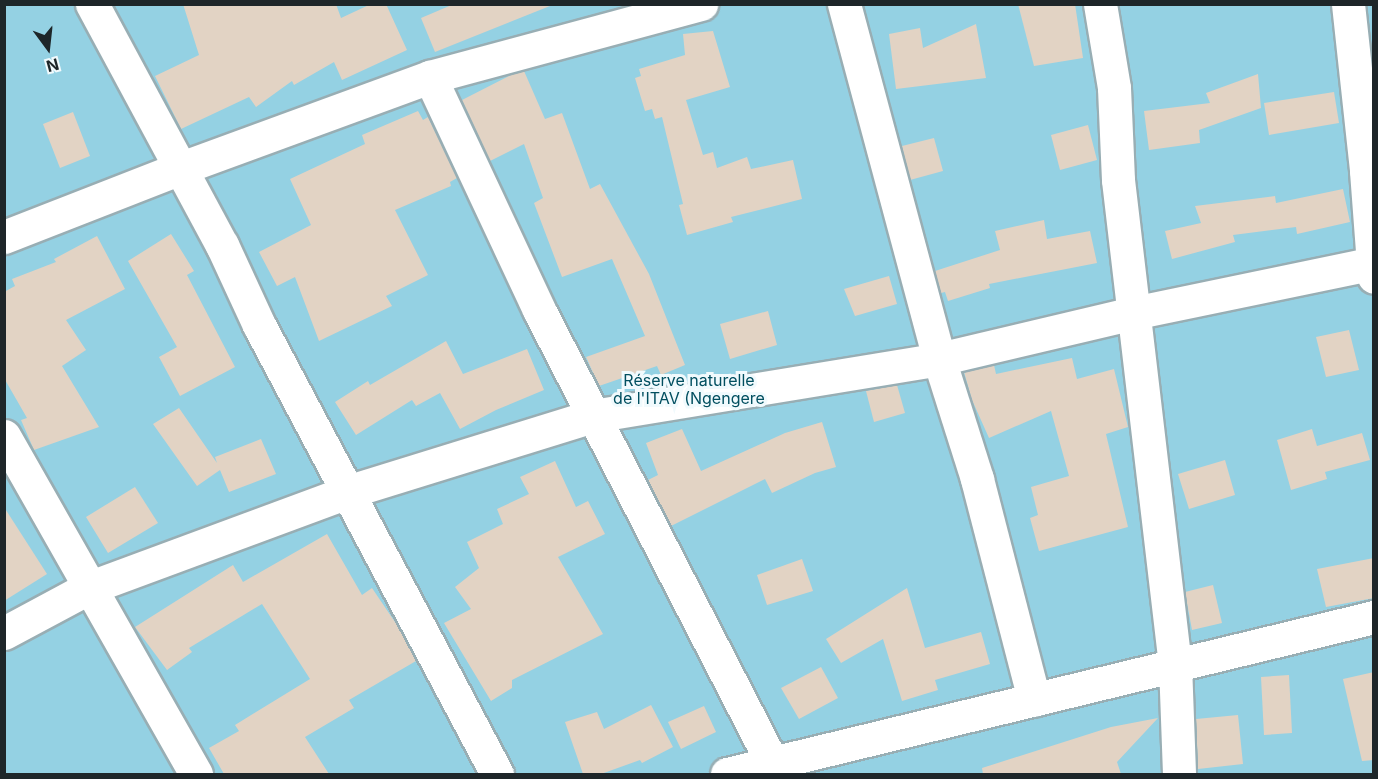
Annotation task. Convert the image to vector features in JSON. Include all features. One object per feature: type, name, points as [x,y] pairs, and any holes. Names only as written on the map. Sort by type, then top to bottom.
[{"type":"street","points":[[4,237],[181,168],[430,77],[701,4]]},
{"type":"street","points":[[844,4],[939,359],[977,479],[1034,700]]},
{"type":"street","points":[[1100,4],[1114,88],[1118,180],[1174,664],[1179,774]]},
{"type":"street","points":[[4,633],[88,588],[347,492],[592,416],[939,359],[1133,313],[1373,268],[1366,171],[1348,4]]},
{"type":"street","points":[[95,10],[222,245],[259,326],[497,774]]},
{"type":"street","points":[[430,77],[592,416],[775,769]]},
{"type":"street","points":[[4,436],[88,588],[196,774]]},
{"type":"street","points":[[727,774],[775,769],[1174,664],[1374,617]]},
{"type":"green space","name":"Réserve naturelle de l'ITAV (Ngengere","points":[[5,5],[1373,5],[1373,774],[5,774]]},
{"type":"building","points":[[183,4],[336,4],[341,18],[371,4],[386,4],[407,50],[342,80],[334,62],[294,85],[292,81],[256,107],[249,97],[181,129],[155,76],[199,55]]},
{"type":"building","points":[[454,4],[550,4],[550,6],[435,52],[421,18]]},
{"type":"building","points":[[1018,4],[1075,4],[1083,58],[1034,66]]},
{"type":"building","points":[[976,24],[986,78],[896,89],[889,34],[920,28],[923,48]]},
{"type":"building","points":[[713,31],[730,87],[686,100],[703,155],[713,152],[717,168],[747,157],[751,169],[793,160],[802,199],[731,217],[733,222],[687,235],[679,205],[683,204],[662,117],[655,119],[652,109],[645,111],[635,78],[641,76],[639,69],[685,55],[683,34]]},
{"type":"building","points":[[524,71],[545,119],[562,113],[590,189],[600,184],[649,274],[685,365],[661,375],[657,366],[599,386],[586,357],[645,336],[612,259],[562,277],[534,203],[543,198],[524,144],[490,161],[462,100],[511,75]]},
{"type":"building","points":[[1258,74],[1261,108],[1199,130],[1200,143],[1149,150],[1144,111],[1210,103],[1206,93]]},
{"type":"building","points":[[1334,92],[1339,123],[1269,135],[1264,103]]},
{"type":"building","points":[[418,111],[423,120],[428,117],[457,178],[450,182],[451,186],[395,210],[428,275],[386,296],[392,306],[319,341],[295,277],[277,286],[259,252],[311,225],[290,179],[365,144],[362,135]]},
{"type":"building","points":[[73,112],[90,156],[60,168],[43,124]]},
{"type":"building","points":[[1088,125],[1097,160],[1060,170],[1051,135]]},
{"type":"building","points":[[934,138],[943,171],[910,180],[902,146]]},
{"type":"building","points":[[1343,189],[1350,222],[1297,234],[1296,227],[1233,235],[1235,242],[1172,259],[1165,231],[1201,223],[1195,206],[1275,196],[1276,203]]},
{"type":"building","points":[[1044,220],[1047,239],[1090,231],[1097,263],[989,284],[990,288],[948,301],[945,292],[941,293],[935,271],[1000,250],[995,231]]},
{"type":"building","points":[[171,234],[194,271],[187,275],[235,367],[180,396],[159,357],[177,347],[128,261]]},
{"type":"building","points":[[97,236],[125,289],[66,320],[86,350],[62,366],[99,427],[34,450],[21,420],[27,418],[4,378],[4,292],[15,286],[12,279],[56,262],[54,259]]},
{"type":"building","points":[[889,276],[897,304],[855,316],[844,289]]},
{"type":"building","points":[[768,311],[777,345],[730,359],[720,324]]},
{"type":"building","points":[[1349,330],[1359,370],[1326,377],[1316,337]]},
{"type":"building","points":[[446,341],[463,374],[527,349],[544,390],[496,410],[460,429],[440,393],[416,406],[412,400],[356,435],[335,402],[368,381],[370,385]]},
{"type":"building","points":[[1072,358],[1077,379],[1114,369],[1128,427],[1106,434],[1128,527],[1039,551],[1030,518],[1038,515],[1031,487],[1069,476],[1051,411],[989,438],[972,400],[964,372],[994,365],[996,374]]},
{"type":"building","points":[[897,385],[905,413],[874,422],[866,391]]},
{"type":"building","points":[[179,408],[217,463],[215,457],[261,439],[276,474],[229,492],[220,470],[197,486],[153,424]]},
{"type":"building","points":[[822,422],[836,467],[815,473],[772,493],[765,479],[671,526],[648,480],[658,475],[646,443],[682,429],[701,471],[785,433]]},
{"type":"building","points":[[1312,429],[1317,446],[1362,433],[1370,460],[1325,472],[1327,479],[1291,490],[1277,440]]},
{"type":"building","points":[[1225,460],[1235,495],[1189,509],[1178,474]]},
{"type":"building","points":[[555,461],[576,507],[588,501],[605,534],[558,557],[603,634],[512,680],[512,688],[491,701],[444,623],[471,609],[455,587],[479,568],[467,542],[503,524],[497,509],[529,494],[520,477]]},
{"type":"building","points":[[135,487],[158,523],[108,553],[86,517]]},
{"type":"building","points":[[4,507],[47,574],[4,601]]},
{"type":"building","points":[[327,534],[362,595],[372,588],[399,628],[416,661],[349,700],[354,708],[305,737],[329,774],[224,774],[209,748],[239,731],[235,725],[310,679],[262,604],[189,648],[192,652],[167,670],[135,627],[233,565],[243,582]]},
{"type":"building","points":[[1374,558],[1374,598],[1326,607],[1317,569]]},
{"type":"building","points":[[802,559],[813,591],[767,605],[757,575]]},
{"type":"building","points":[[1213,585],[1222,623],[1192,630],[1185,592]]},
{"type":"building","points":[[907,588],[925,648],[981,632],[990,664],[935,680],[938,690],[902,701],[883,639],[841,663],[826,639]]},
{"type":"building","points":[[821,667],[838,698],[799,719],[781,688]]},
{"type":"building","points":[[1374,672],[1374,760],[1362,761],[1343,679]]},
{"type":"building","points":[[1289,675],[1292,733],[1264,735],[1261,677]]},
{"type":"building","points":[[651,705],[673,747],[642,763],[640,760],[601,774],[583,774],[565,722],[597,712],[604,729]]},
{"type":"building","points":[[704,706],[716,732],[681,749],[668,722]]},
{"type":"building","points":[[1238,715],[1243,764],[1198,769],[1196,719]]},
{"type":"building","points":[[1158,718],[1117,762],[1121,774],[983,774],[982,768],[1111,727]]}]
